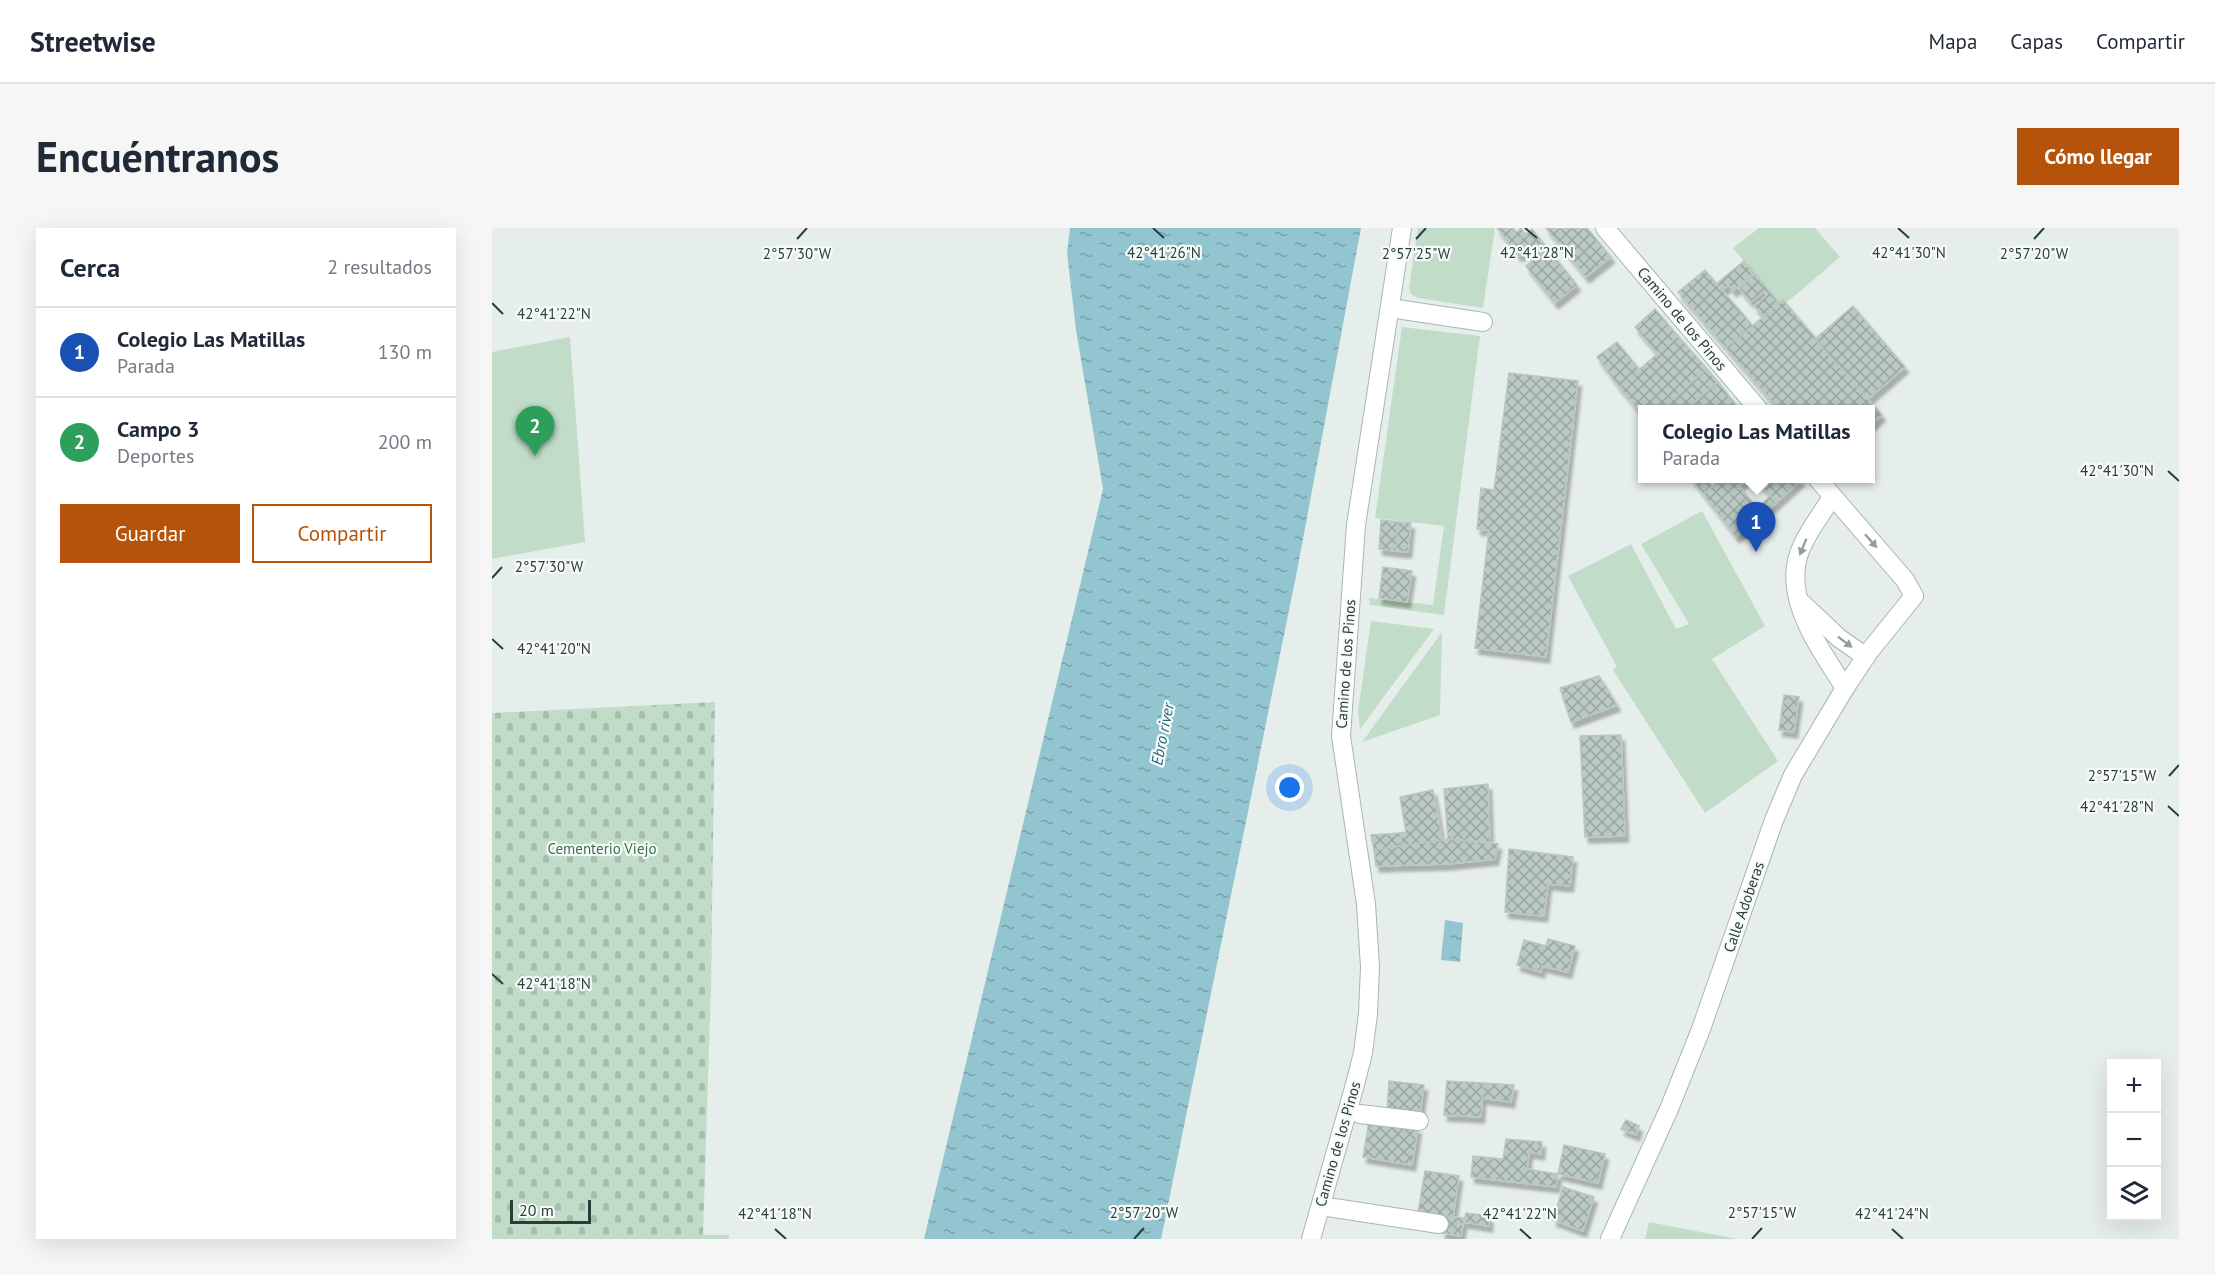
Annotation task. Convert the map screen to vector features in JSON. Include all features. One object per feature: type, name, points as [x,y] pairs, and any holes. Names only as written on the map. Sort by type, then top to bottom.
[{"type":"street","name":"Camino de los Pinos","points":[[1311,1239],[1361,1062],[1368,1014],[1370,967],[1366,904],[1341,736],[1356,525],[1402,228]]},
{"type":"street","name":"Camino de los Pinos","points":[[1605,228],[1755,405]]},
{"type":"street","points":[[1390,308],[1483,322]]},
{"type":"street","points":[[1821,483],[1832,496],[1802,545],[1795,575],[1796,596],[1812,632],[1845,688]]},
{"type":"street","name":"Calle Adoberas","points":[[1610,1239],[1669,1108],[1697,1039],[1792,775],[1866,657],[1914,596],[1905,580],[1832,496]]},
{"type":"street","points":[[1796,596],[1839,638],[1866,657]]},
{"type":"street","name":"Camino de los Pinos","points":[[1360,1114],[1419,1121]]},
{"type":"street","points":[[1321,1206],[1439,1224]]},
{"type":"green space","points":[[1418,228],[1495,228],[1483,308],[1418,298],[1411,294],[1409,287]]},
{"type":"green space","points":[[1759,228],[1815,228],[1840,257],[1786,303],[1783,300],[1779,303],[1733,248]]},
{"type":"green space","points":[[1402,327],[1480,336],[1444,615],[1370,605],[1369,598],[1433,605],[1444,526],[1375,518]]},
{"type":"green space","points":[[570,337],[585,542],[492,559],[492,352]]},
{"type":"green space","points":[[1702,511],[1765,626],[1712,659],[1778,761],[1705,813],[1613,670],[1617,667],[1568,576],[1631,544],[1676,629],[1689,624],[1641,544]]},
{"type":"green space","points":[[1371,621],[1434,629],[1360,729],[1358,711]]},
{"type":"green space","points":[[1442,632],[1440,715],[1362,742]]},
{"type":"green space","name":"Cementerio Viejo","points":[[715,702],[711,985],[703,1235],[729,1235],[729,1239],[492,1239],[492,713]]},
{"type":"green space","points":[[1649,1222],[1737,1239],[1645,1239]]},
{"type":"water","name":"Ebro river","points":[[1070,228],[1361,228],[1297,571],[1161,1239],[924,1239],[1103,489],[1076,330],[1067,253]]},
{"type":"water","points":[[1445,920],[1463,923],[1460,962],[1441,960]]},
{"type":"building","points":[[1497,228],[1513,228],[1516,232],[1521,228],[1525,234],[1511,246]]},
{"type":"building","points":[[1546,228],[1587,228],[1611,257],[1586,277]]},
{"type":"building","points":[[1532,229],[1577,285],[1555,303],[1526,266],[1538,255],[1531,247],[1519,256],[1511,246]]},
{"type":"building","points":[[1744,261],[1754,273],[1733,291],[1729,285],[1722,290],[1716,284]]},
{"type":"building","points":[[1705,270],[1753,326],[1726,348],[1678,292]]},
{"type":"building","points":[[1755,274],[1779,303],[1764,316],[1754,306],[1767,295],[1764,291],[1751,302],[1739,288]]},
{"type":"building","points":[[1783,300],[1873,405],[1775,405],[1726,348]]},
{"type":"building","points":[[1853,306],[1905,367],[1868,399],[1815,339]]},
{"type":"building","points":[[1655,309],[1678,336],[1658,354],[1635,327]]},
{"type":"building","points":[[1678,336],[1707,369],[1666,405],[1638,405],[1638,410],[1619,387]]},
{"type":"building","points":[[1617,342],[1640,370],[1619,387],[1597,357]]},
{"type":"building","points":[[1707,369],[1718,382],[1691,405],[1666,405]]},
{"type":"building","points":[[1509,373],[1578,381],[1546,657],[1475,648],[1489,530],[1477,529],[1481,488],[1494,490]]},
{"type":"building","points":[[1718,382],[1736,405],[1691,405]]},
{"type":"building","points":[[1875,407],[1882,415],[1875,421]]},
{"type":"building","points":[[1695,483],[1710,483],[1712,486],[1703,494]]},
{"type":"building","points":[[1716,483],[1742,483],[1714,508],[1703,494]]},
{"type":"building","points":[[1759,483],[1798,483],[1776,503]]},
{"type":"building","points":[[1739,486],[1757,508],[1770,496],[1776,503],[1736,537],[1714,508]]},
{"type":"building","points":[[1381,520],[1398,522],[1396,551],[1379,549]]},
{"type":"building","points":[[1398,522],[1411,523],[1408,552],[1396,551]]},
{"type":"building","points":[[1383,567],[1412,571],[1407,602],[1379,598]]},
{"type":"building","points":[[1599,676],[1617,705],[1571,722],[1560,688]]},
{"type":"building","points":[[1784,695],[1799,697],[1794,732],[1779,730]]},
{"type":"building","points":[[1621,735],[1625,836],[1585,837],[1580,736]]},
{"type":"building","points":[[1488,784],[1490,842],[1448,839],[1444,789]]},
{"type":"building","points":[[1433,790],[1442,840],[1402,846],[1400,833],[1406,832],[1400,797]]},
{"type":"building","points":[[1400,833],[1402,846],[1374,850],[1371,835]]},
{"type":"building","points":[[1448,839],[1498,844],[1495,859],[1447,864],[1376,866],[1374,850]]},
{"type":"building","points":[[1509,849],[1573,857],[1570,886],[1548,884],[1544,916],[1505,912]]},
{"type":"building","points":[[1548,939],[1575,946],[1568,972],[1542,966],[1541,972],[1517,965],[1524,940],[1546,946]]},
{"type":"building","points":[[1389,1081],[1424,1085],[1420,1114],[1387,1111]]},
{"type":"building","points":[[1447,1081],[1483,1083],[1481,1117],[1444,1115]]},
{"type":"building","points":[[1483,1083],[1514,1085],[1511,1102],[1482,1098]]},
{"type":"building","points":[[1626,1120],[1639,1126],[1636,1135],[1621,1129]]},
{"type":"building","points":[[1369,1121],[1418,1128],[1412,1165],[1363,1157]]},
{"type":"building","points":[[1506,1139],[1542,1142],[1541,1154],[1529,1152],[1527,1169],[1558,1174],[1556,1187],[1471,1177],[1473,1156],[1503,1159]]},
{"type":"building","points":[[1564,1145],[1605,1154],[1598,1183],[1558,1174]]},
{"type":"building","points":[[1425,1171],[1459,1176],[1453,1217],[1418,1212]]},
{"type":"building","points":[[1563,1187],[1594,1197],[1583,1231],[1553,1220]]},
{"type":"building","points":[[1466,1213],[1489,1216],[1489,1226],[1464,1222]]},
{"type":"building","points":[[1444,1216],[1464,1218],[1461,1236],[1442,1233]]},
{"type":"place","name":"Campo 3","points":[[535,456]]},
{"type":"place","name":"Colegio Las Matillas","points":[[1756,552]]}]
